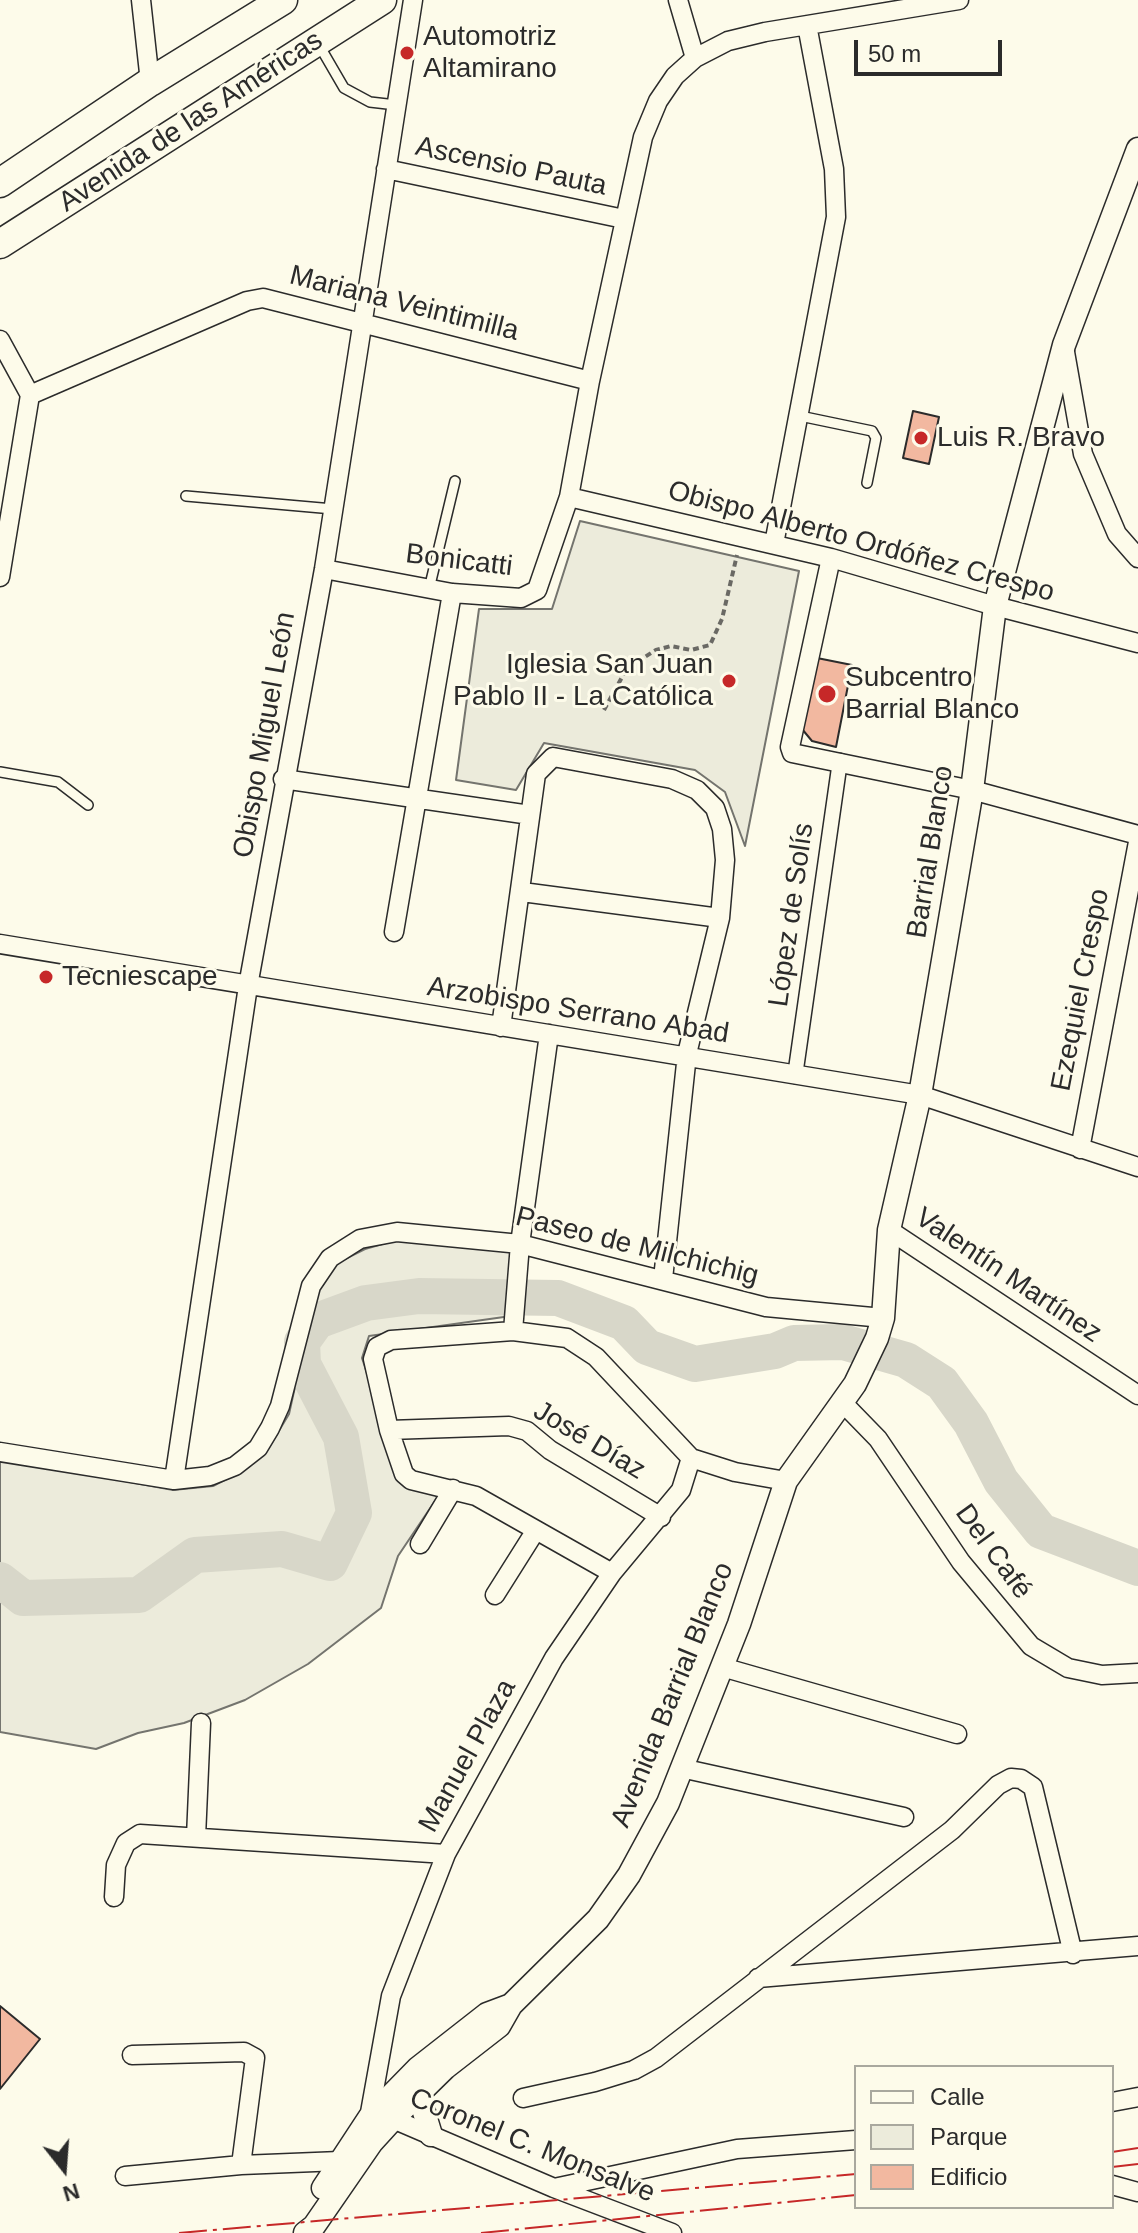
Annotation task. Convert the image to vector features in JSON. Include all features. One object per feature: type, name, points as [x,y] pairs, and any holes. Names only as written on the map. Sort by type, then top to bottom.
[{"type":"main road","name":"Avenida de las Américas","points":[[0,183],[150,82],[283,0]]},
{"type":"main road","name":"Avenida de las Américas","points":[[0,244],[382,0]]},
{"type":"street","points":[[141,0],[150,82]]},
{"type":"street","name":"Obispo Miguel León","points":[[174,1480],[248,986],[283,779],[324,569],[413,0]]},
{"type":"street","points":[[678,0],[695,58],[728,41],[959,0]]},
{"type":"street","points":[[774,544],[836,217],[834,169],[807,25]]},
{"type":"street","name":"Bonicatti","points":[[324,569],[452,593],[521,598],[537,590],[569,497],[590,381],[643,137],[658,101],[675,76],[695,58]]},
{"type":"street","name":"Barrial Blanco","points":[[848,1393],[880,1328],[889,1230],[920,1095],[972,790],[995,606],[1064,345],[1138,149]]},
{"type":"street","name":"Ascensio Pauta","points":[[386,169],[624,219]]},
{"type":"street","name":"Mariana Veintimilla","points":[[30,395],[255,298],[362,321],[590,381]]},
{"type":"street","points":[[0,340],[30,395],[0,577]]},
{"type":"street","points":[[1064,345],[1083,454],[1117,534],[1138,558]]},
{"type":"street","name":"Obispo Alberto Ordóñez Crespo","points":[[569,497],[831,558],[995,606],[1138,643]]},
{"type":"street","points":[[831,558],[790,747],[799,756],[840,761],[972,790],[1138,835]]},
{"type":"street","points":[[394,932],[420,798],[452,593]]},
{"type":"street","points":[[501,1027],[536,774],[553,757],[672,779],[697,790],[715,808],[722,829],[725,860],[720,918],[687,1054],[663,1279]]},
{"type":"street","name":"López de Solís","points":[[795,1076],[840,761]]},
{"type":"street","points":[[283,779],[530,815]]},
{"type":"street","name":"Ezequiel Crespo","points":[[1080,1149],[1138,842]]},
{"type":"street","points":[[522,892],[720,918]]},
{"type":"street","name":"Arzobispo Serrano Abad","points":[[0,944],[501,1027],[687,1054],[795,1076],[920,1095],[1138,1167]]},
{"type":"street","points":[[514,1323],[520,1244],[549,1034]]},
{"type":"street","name":"Valentín Martínez","points":[[889,1230],[1138,1395]]},
{"type":"street","name":"Paseo de Milchichig","points":[[0,1452],[174,1480],[210,1476],[235,1466],[258,1448],[280,1406],[311,1286],[330,1258],[360,1239],[397,1232],[520,1244],[663,1279],[752,1305],[880,1328]]},
{"type":"street","points":[[612,1573],[476,1496],[411,1480],[404,1474],[389,1430],[373,1359],[377,1347],[391,1340],[514,1323],[567,1338],[583,1345],[691,1458],[735,1472],[786,1481]]},
{"type":"street","name":"Avenida Barrial Blanco","points":[[303,2233],[314,2226],[372,2142],[418,2092],[499,2026],[511,2005],[598,1919],[629,1875],[668,1803],[722,1667],[786,1481],[848,1393]]},
{"type":"street","name":"Del Café","points":[[848,1393],[961,1562],[1031,1646],[1068,1668],[1102,1675],[1138,1673]]},
{"type":"street","name":"José Díaz","points":[[389,1430],[509,1426],[527,1431],[661,1517]]},
{"type":"street","name":"Manuel Plaza","points":[[369,2118],[391,1996],[446,1854],[554,1658],[612,1573],[681,1490],[691,1458]]},
{"type":"street","points":[[420,1544],[453,1489]]},
{"type":"street","points":[[495,1595],[536,1530]]},
{"type":"street","points":[[722,1667],[957,1734]]},
{"type":"street","points":[[196,1837],[201,1723]]},
{"type":"street","points":[[681,1768],[904,1817]]},
{"type":"street","points":[[523,2098],[634,2070],[656,2058],[952,1830],[998,1785],[1011,1778],[1021,1779],[1033,1787],[1073,1954]]},
{"type":"street","points":[[114,1897],[116,1865],[126,1843],[140,1834],[446,1854]]},
{"type":"street","points":[[758,1978],[1073,1954],[1138,1946]]},
{"type":"street","name":"Avenida Barrial Blanco","points":[[303,2233],[305,2217],[369,2118],[418,2068],[450,2042],[487,2014],[511,2005]]},
{"type":"street","points":[[132,2055],[244,2052],[255,2058],[241,2165]]},
{"type":"street","points":[[418,2092],[431,2135]]},
{"type":"street","points":[[1114,2102],[1138,2097]]},
{"type":"street","name":"Coronel C. Monsalve","points":[[369,2118],[393,2119],[554,2188],[672,2233]]},
{"type":"street","points":[[554,2188],[737,2149],[854,2140]]},
{"type":"street","points":[[125,2176],[241,2165],[340,2161]]},
{"type":"street","points":[[1114,2186],[1138,2192]]},
{"type":"lane","points":[[317,41],[344,88],[370,102],[396,105]]},
{"type":"lane","points":[[800,416],[872,431],[876,438],[867,483]]},
{"type":"lane","points":[[429,589],[455,481]]},
{"type":"lane","points":[[186,496],[333,509]]},
{"type":"lane","points":[[0,772],[58,782],[88,805]]},
{"type":"path","points":[[604,710],[610,692],[627,668],[656,650],[671,646],[691,650],[710,645],[722,619],[742,537]]},
{"type":"green space","points":[[580,521],[799,571],[745,846],[725,792],[695,770],[544,743],[516,790],[456,780],[479,609],[552,609]]},
{"type":"green space","points":[[400,1239],[517,1253],[511,1316],[369,1336],[362,1358],[401,1477],[439,1495],[398,1556],[381,1608],[308,1664],[245,1700],[184,1723],[138,1733],[96,1749],[0,1732],[0,1458],[173,1490],[213,1486],[238,1473],[268,1449],[289,1414],[317,1287],[337,1263],[365,1249]]},
{"type":"building","name":"Luis R. Bravo","points":[[913,411],[939,417],[929,464],[903,458]]},
{"type":"building","name":"Subcentro Barrial Blanco","points":[[817,658],[852,665],[836,747],[812,741],[802,729]]},
{"type":"building","points":[[0,2006],[40,2039],[0,2089]]},
{"type":"waterway","points":[[0,1580],[23,1598],[139,1595],[195,1555],[282,1549],[330,1563],[354,1513],[341,1437],[303,1364],[302,1342],[317,1321],[366,1303],[419,1296],[558,1298],[624,1323],[647,1347],[695,1364],[775,1351],[794,1343],[843,1342],[906,1360],[942,1383],[971,1423],[1001,1481],[1041,1531],[1138,1568]]},
{"type":"power","points":[[1114,2152],[1138,2148]]},
{"type":"power","points":[[1114,2167],[1138,2164]]},
{"type":"power","points":[[179,2233],[854,2174]]},
{"type":"power","points":[[481,2233],[854,2195]]},
{"type":"place","name":"Automotriz Altamirano","points":[[407,53]]},
{"type":"place","name":"Luis R. Bravo","points":[[921,438]]},
{"type":"place","name":"Iglesia San Juan Pablo II - La Católica","points":[[729,681]]},
{"type":"place","name":"Subcentro Barrial Blanco","points":[[827,694]]},
{"type":"place","name":"Tecniescape","points":[[46,977]]}]
